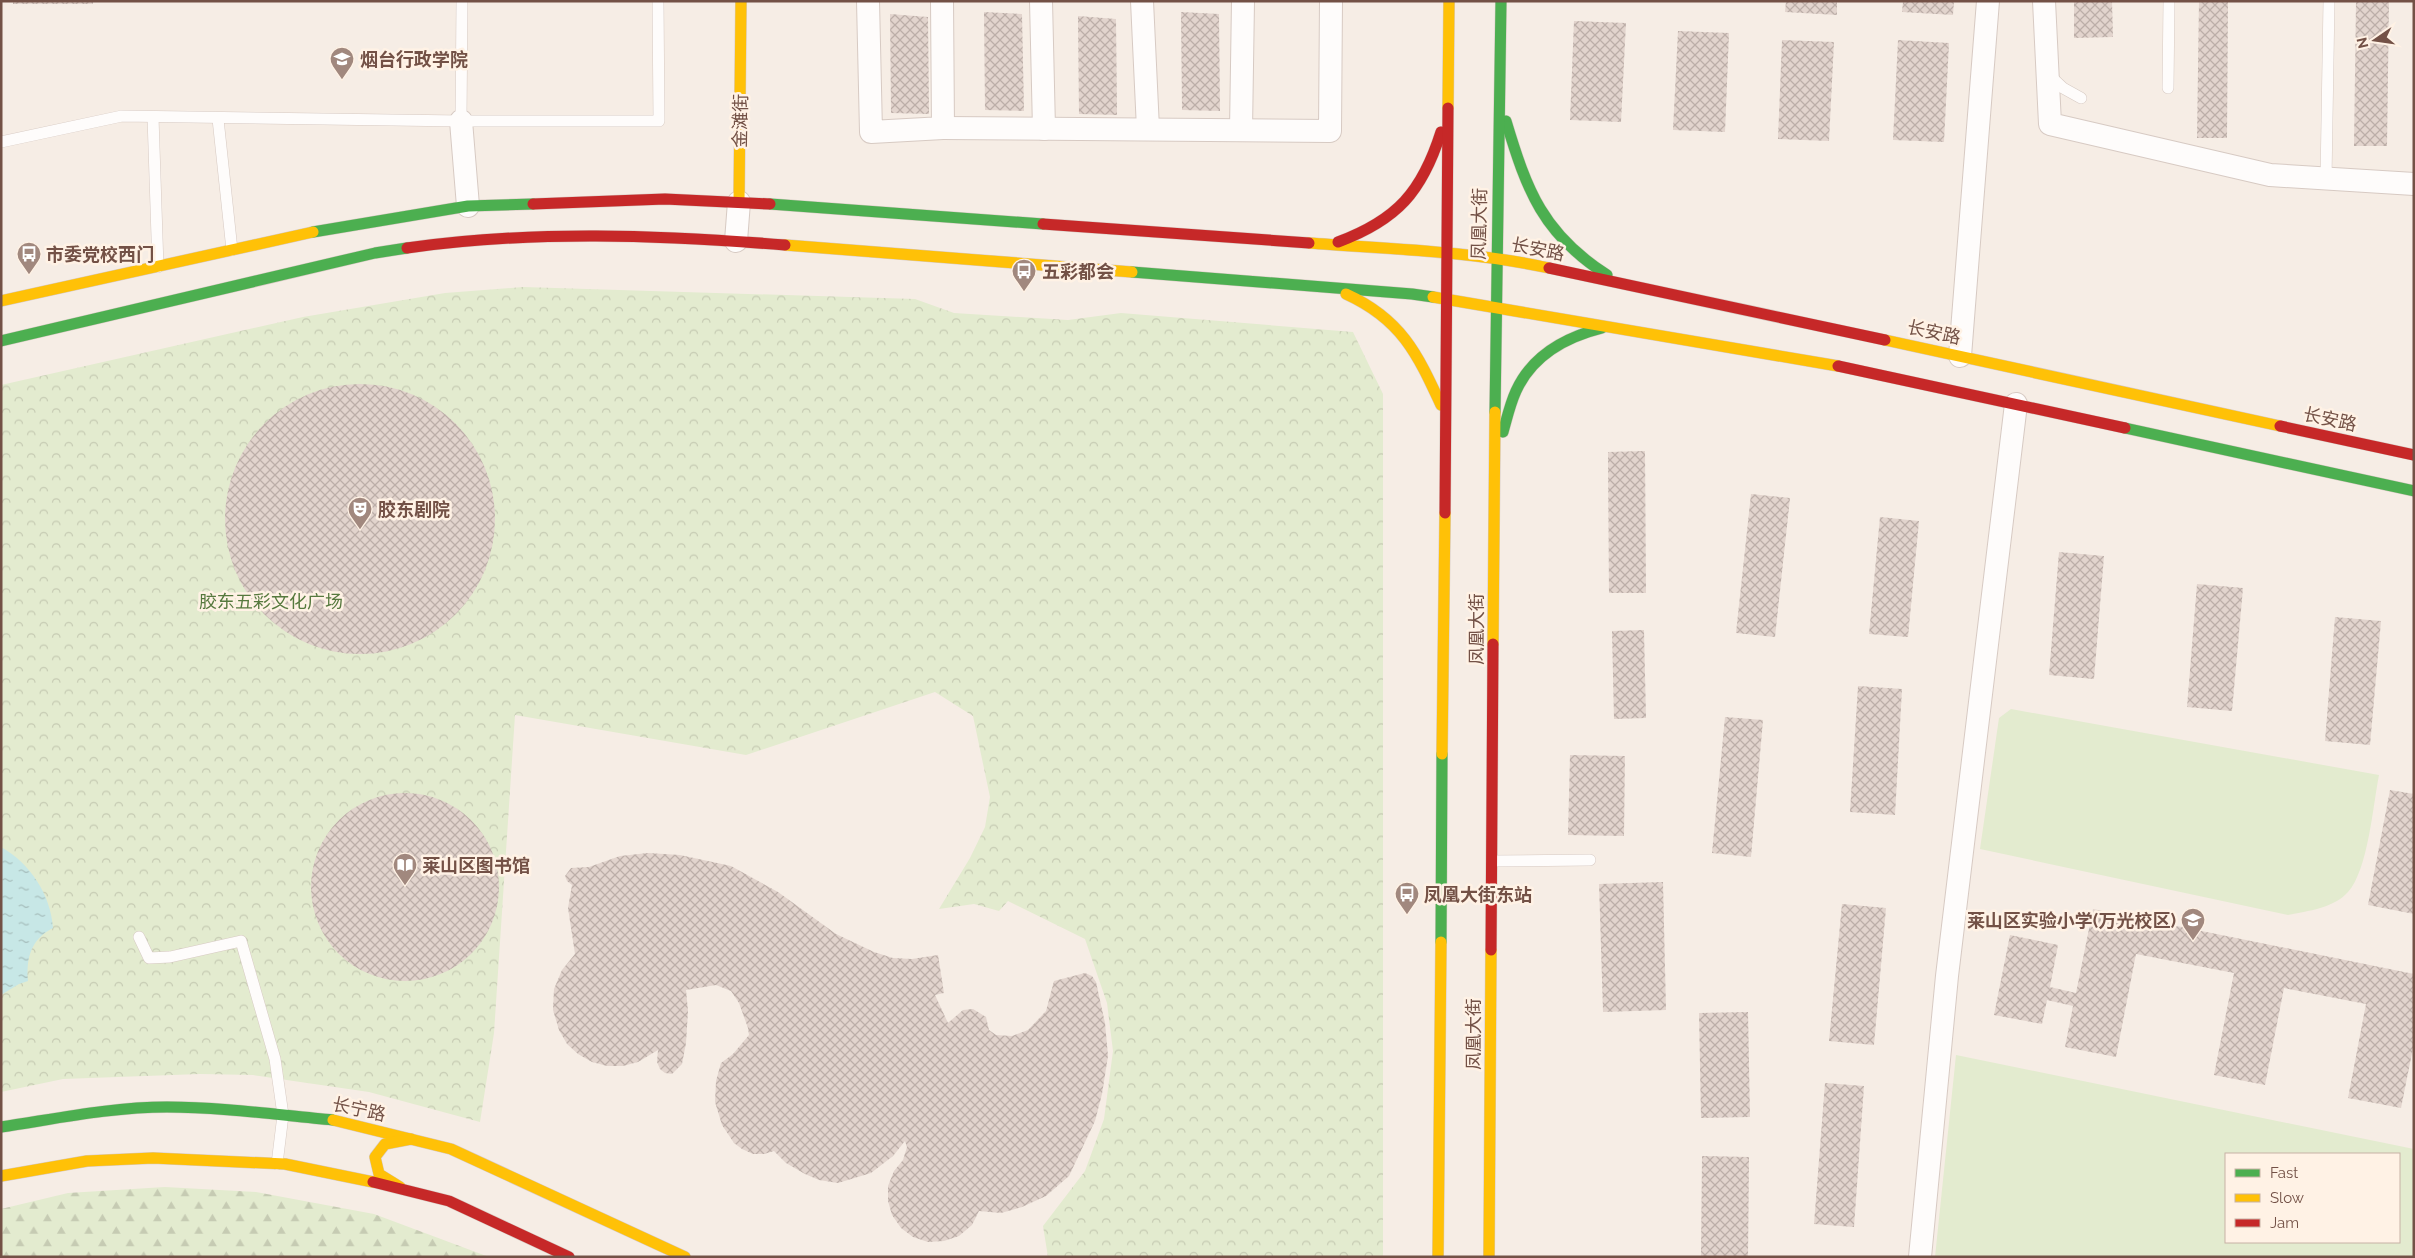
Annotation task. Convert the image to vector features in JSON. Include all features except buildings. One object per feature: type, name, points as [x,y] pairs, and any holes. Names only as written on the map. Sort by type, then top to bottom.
[{"type":"street","name":"金滩街","points":[[736,241],[739,202],[741,1]]},
{"type":"street","points":[[868,1],[871,132],[943,128],[1330,131],[1331,1]]},
{"type":"street","points":[[942,1],[943,128]]},
{"type":"street","points":[[1041,1],[1044,129]]},
{"type":"street","points":[[1142,1],[1148,130]]},
{"type":"street","points":[[1241,130],[1243,1]]},
{"type":"street","name":"凤凰大街","points":[[1438,1257],[1449,1]]},
{"type":"street","name":"凤凰大街","points":[[1489,1257],[1495,308],[1501,1]]},
{"type":"street","points":[[1960,356],[1988,1]]},
{"type":"street","points":[[2044,1],[2050,124],[2270,176],[2414,184]]},
{"type":"street","points":[[1499,95],[1519,165],[1541,212],[1580,258],[1621,284]]},
{"type":"street","points":[[1330,244],[1361,234],[1390,218],[1419,185],[1437,147],[1448,106]]},
{"type":"street","points":[[461,121],[468,206]]},
{"type":"street","name":"长安路","points":[[1,301],[316,231],[468,206],[665,199],[739,202],[1330,244],[1446,253],[1518,262],[2414,455]]},
{"type":"street","points":[[1,342],[366,255],[420,246],[528,239],[654,237],[736,241],[1328,287],[1412,294],[1446,299],[1862,370],[2414,492]]},
{"type":"street","points":[[1328,287],[1367,301],[1386,316],[1405,337],[1426,373],[1445,414]]},
{"type":"street","points":[[1494,458],[1518,386],[1535,361],[1555,346],[1582,332],[1606,327]]},
{"type":"street","points":[[1920,1257],[1947,976],[2016,404]]},
{"type":"street","name":"长宁路","points":[[1,1127],[85,1114],[166,1107],[339,1121],[451,1149],[685,1257]]},
{"type":"street","points":[[408,1191],[379,1174],[375,1157],[381,1146],[387,1141],[412,1139]]},
{"type":"street","points":[[1,1176],[88,1161],[153,1158],[277,1164],[345,1175],[449,1201],[569,1257]]},
{"type":"lane","points":[[461,121],[462,1]]},
{"type":"lane","points":[[1,142],[122,116],[218,119],[659,121],[658,1]]},
{"type":"lane","points":[[2168,1],[2168,88]]},
{"type":"lane","points":[[2326,179],[2329,1]]},
{"type":"lane","points":[[2047,73],[2063,88],[2080,98]]},
{"type":"lane","points":[[153,117],[158,267]]},
{"type":"lane","points":[[218,119],[232,250]]},
{"type":"lane","points":[[1492,861],[1590,860]]},
{"type":"lane","points":[[139,937],[149,958],[154,959],[242,941],[274,1059],[282,1115],[277,1164]]},
{"type":"green space","name":"胶东五彩文化广场","points":[[523,287],[915,299],[954,313],[1068,320],[1121,313],[1353,332],[1383,394],[1383,1257],[1048,1257],[1043,1226],[1085,1171],[1104,1119],[1113,1051],[1107,1003],[1085,939],[1008,901],[999,911],[974,904],[939,909],[970,858],[985,827],[990,797],[973,716],[935,692],[746,755],[515,715],[494,1033],[480,1122],[369,1092],[253,1075],[200,1074],[63,1079],[1,1092],[1,385],[303,317],[445,293]]},
{"type":"green space","points":[[2011,709],[2379,775],[2365,853],[2355,882],[2348,892],[2336,902],[2320,908],[2288,915],[1980,849],[1999,718]]},
{"type":"green space","points":[[1956,1055],[2414,1149],[2414,1257],[1935,1257]]},
{"type":"green space","points":[[165,1187],[256,1192],[374,1214],[489,1257],[1,1257],[1,1209],[68,1193]]},
{"type":"water","points":[[1,847],[21,862],[37,881],[48,904],[53,928],[40,938],[32,950],[29,957],[28,981],[1,995]]},
{"type":"traffic: fast","points":[[1495,412],[1501,1]]},
{"type":"traffic: fast","points":[[1506,121],[1530,190],[1540,209],[1552,227],[1567,243],[1607,275]]},
{"type":"traffic: fast","points":[[313,232],[468,206],[533,204]]},
{"type":"traffic: fast","points":[[770,204],[1043,224]]},
{"type":"traffic: fast","points":[[1,341],[375,253],[407,248]]},
{"type":"traffic: fast","points":[[1132,272],[1433,297]]},
{"type":"traffic: fast","points":[[1503,432],[1516,391],[1531,368],[1541,358],[1563,343],[1602,328]]},
{"type":"traffic: fast","points":[[2125,428],[2414,491]]},
{"type":"traffic: fast","points":[[1441,942],[1442,754]]},
{"type":"traffic: fast","points":[[1,1127],[105,1111],[167,1107],[229,1110],[333,1120]]},
{"type":"traffic: slow","points":[[739,202],[741,1]]},
{"type":"traffic: slow","points":[[1448,108],[1449,1]]},
{"type":"traffic: slow","points":[[1,301],[313,232]]},
{"type":"traffic: slow","points":[[1309,243],[1460,254],[1549,268]]},
{"type":"traffic: slow","points":[[785,245],[1132,272]]},
{"type":"traffic: slow","points":[[1346,294],[1365,304],[1394,326],[1405,339],[1424,369],[1441,405]]},
{"type":"traffic: slow","points":[[1433,297],[1838,366]]},
{"type":"traffic: slow","points":[[1885,340],[2280,426]]},
{"type":"traffic: slow","points":[[1493,644],[1495,412]]},
{"type":"traffic: slow","points":[[1442,754],[1445,513]]},
{"type":"traffic: slow","points":[[1438,1257],[1441,942]]},
{"type":"traffic: slow","points":[[1489,1257],[1491,950]]},
{"type":"traffic: slow","points":[[333,1120],[451,1149],[685,1257]]},
{"type":"traffic: slow","points":[[400,1187],[379,1174],[375,1157],[385,1144],[411,1139]]},
{"type":"traffic: slow","points":[[1,1176],[87,1161],[153,1158],[285,1164],[373,1182]]},
{"type":"traffic: jam","points":[[1445,513],[1448,108]]},
{"type":"traffic: jam","points":[[1338,242],[1376,224],[1392,213],[1404,201],[1416,187],[1425,171],[1441,132]]},
{"type":"traffic: jam","points":[[533,204],[665,199],[770,204]]},
{"type":"traffic: jam","points":[[1043,224],[1309,243]]},
{"type":"traffic: jam","points":[[407,248],[501,239],[596,236],[691,239],[785,245]]},
{"type":"traffic: jam","points":[[1549,268],[1885,340]]},
{"type":"traffic: jam","points":[[1838,366],[2125,428]]},
{"type":"traffic: jam","points":[[2280,426],[2414,455]]},
{"type":"traffic: jam","points":[[1491,950],[1493,644]]},
{"type":"traffic: jam","points":[[373,1182],[449,1201],[569,1257]]},
{"type":"place","name":"烟台行政学院","points":[[342,80]]},
{"type":"place","name":"市委党校西门","points":[[29,275]]},
{"type":"place","name":"五彩都会","points":[[1024,292]]},
{"type":"place","name":"胶东剧院","points":[[360,530]]},
{"type":"place","name":"莱山区图书馆","points":[[405,886]]},
{"type":"place","name":"凤凰大街东站","points":[[1407,915]]},
{"type":"place","name":"莱山区实验小学(万光校区)","points":[[2193,941]]}]
